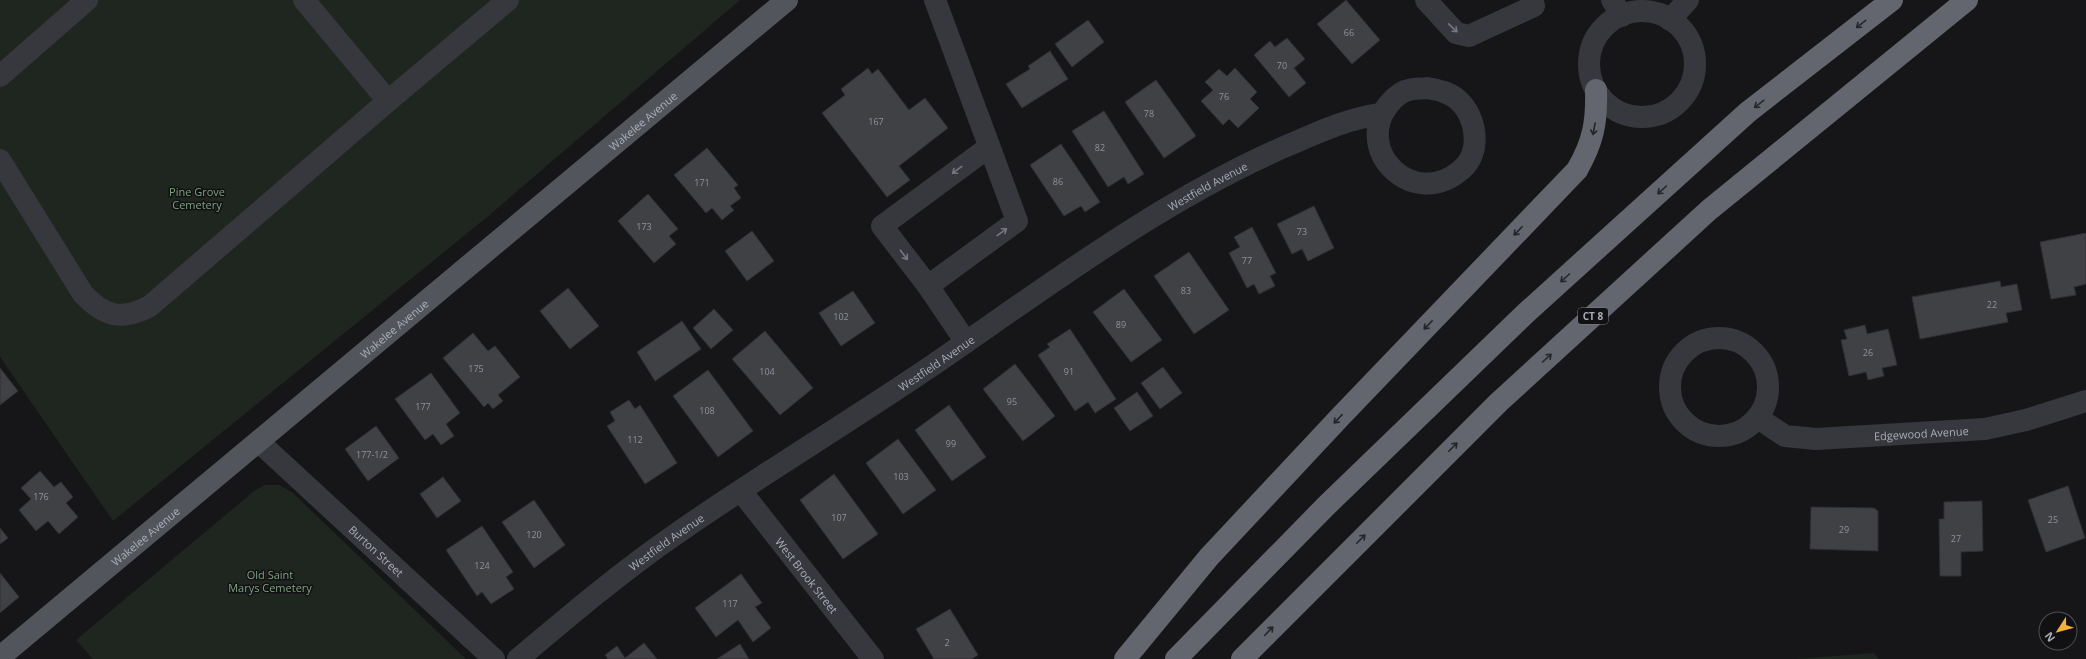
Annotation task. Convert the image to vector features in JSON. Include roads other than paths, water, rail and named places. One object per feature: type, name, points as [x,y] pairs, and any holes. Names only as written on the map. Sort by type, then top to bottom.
[{"type":"highway","points":[[1176,659],[1326,506],[1527,312],[1748,112],[1892,0]]},
{"type":"highway","name":"CT 8","points":[[1242,659],[1498,402],[1709,210],[1967,0]]},
{"type":"highway","points":[[1125,659],[1209,557],[1346,410],[1577,170],[1588,151],[1595,130],[1596,90]]},
{"type":"main road","name":"Wakelee Avenue","points":[[0,657],[787,0]]},
{"type":"street","points":[[0,76],[87,0]]},
{"type":"street","points":[[304,0],[388,101]]},
{"type":"street","points":[[0,160],[83,294],[95,307],[107,313],[118,315],[129,314],[150,306],[508,0]]},
{"type":"street","points":[[928,286],[1018,221],[988,147],[936,0]]},
{"type":"street","points":[[1426,0],[1456,32],[1469,36],[1537,2]]},
{"type":"street","points":[[1670,20],[1688,0]]},
{"type":"street","points":[[1617,8],[1642,9],[1657,12],[1670,20],[1683,31],[1694,52],[1695,69],[1691,86],[1681,101],[1667,111],[1651,117],[1633,117],[1617,111],[1596,90],[1589,69],[1590,51],[1598,35],[1609,22],[1617,8]]},
{"type":"street","points":[[1427,88],[1443,91],[1457,99],[1468,111],[1474,125],[1474,141],[1471,156],[1463,169],[1451,178],[1436,184],[1420,184],[1406,179],[1393,170],[1382,154],[1377,134],[1381,114],[1393,99],[1408,90],[1427,88]]},
{"type":"street","name":"Westfield Avenue","points":[[518,659],[574,611],[674,535],[966,342],[1094,255],[1186,197],[1255,160],[1333,125],[1356,118],[1381,114]]},
{"type":"street","points":[[966,342],[928,286],[882,226],[988,147]]},
{"type":"street","points":[[1717,338],[1732,340],[1747,347],[1759,358],[1766,372],[1768,388],[1766,404],[1758,418],[1746,428],[1731,435],[1715,436],[1699,432],[1686,423],[1676,410],[1671,389],[1672,378],[1677,363],[1687,350],[1701,342],[1717,338]]},
{"type":"street","name":"Edgewood Avenue","points":[[1758,418],[1785,436],[1816,439],[1985,429],[2026,420],[2086,401]]},
{"type":"street","name":"Burton Street","points":[[259,442],[494,659]]},
{"type":"street","name":"West Brook Street","points":[[741,491],[873,659]]},
{"type":"park label","name":"Pine Grove Cemetery","points":[[197,197]]},
{"type":"park label","name":"Old Saint Marys Cemetery","points":[[270,580]]}]
